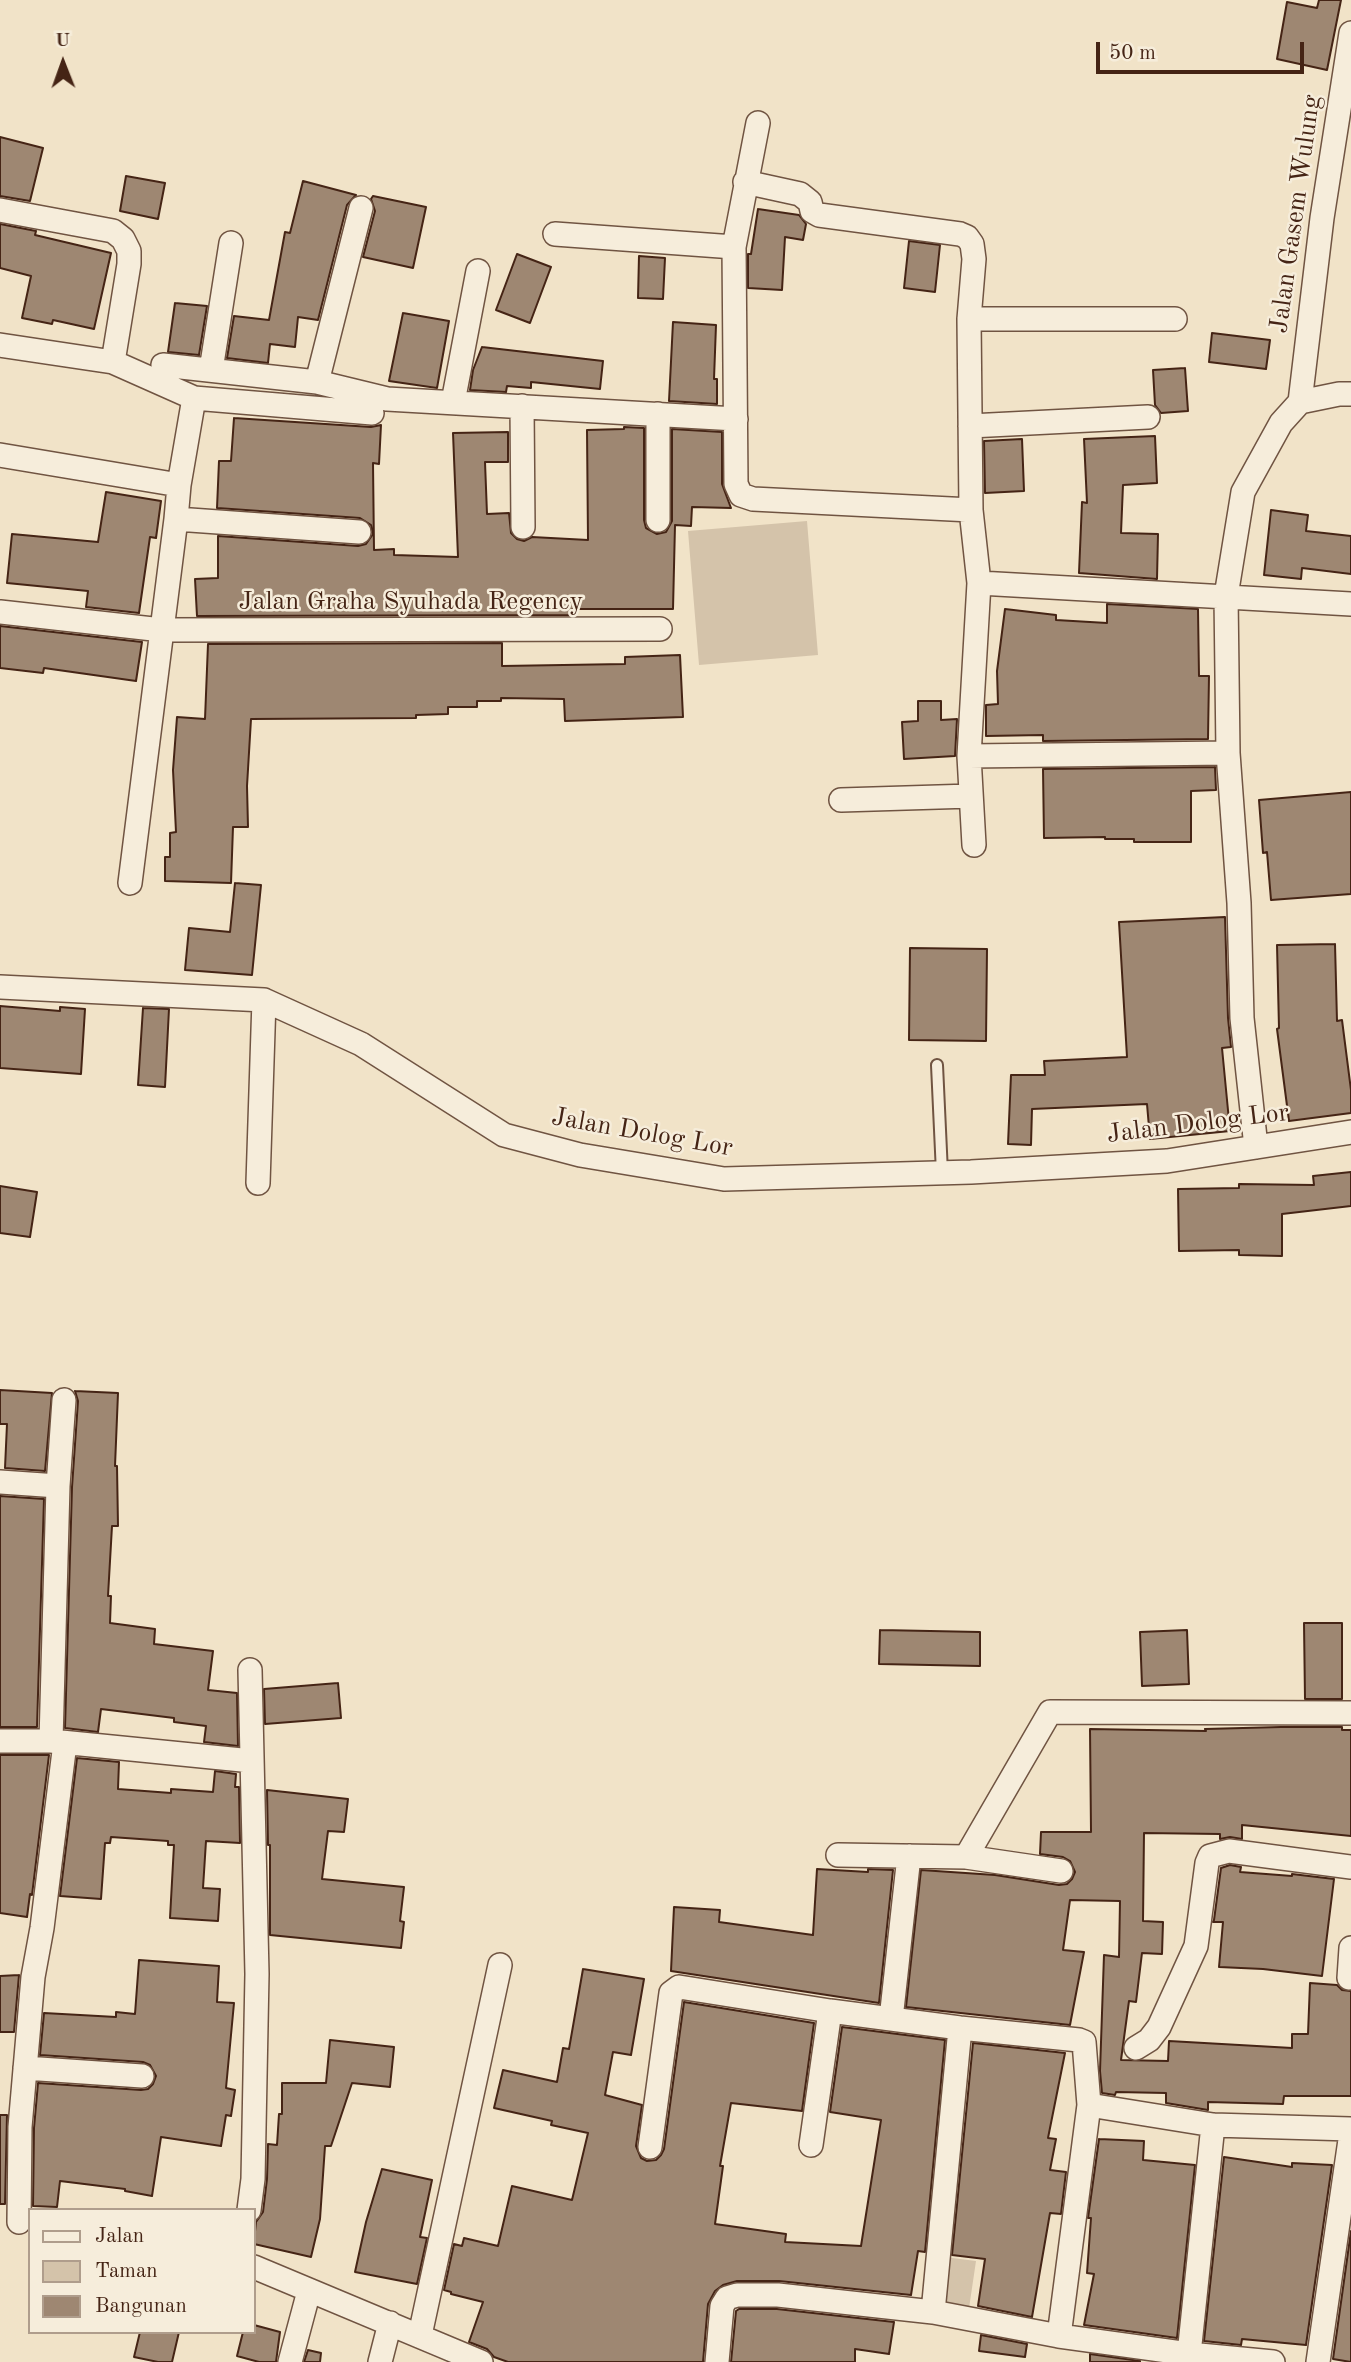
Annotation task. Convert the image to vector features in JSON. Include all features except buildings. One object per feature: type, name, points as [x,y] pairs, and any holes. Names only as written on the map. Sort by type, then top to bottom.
[{"type":"street","name":"Jalan Gasem Wulung","points":[[1300,402],[1322,218],[1345,109],[1351,33]]},
{"type":"street","points":[[758,123],[734,247],[736,484],[741,495],[753,499],[971,510]]},
{"type":"street","points":[[745,182],[800,194],[810,202],[812,211],[819,215],[960,234],[967,237],[972,244],[974,259],[969,319],[971,510],[979,583],[969,757],[974,845]]},
{"type":"street","points":[[317,382],[361,208]]},
{"type":"street","points":[[0,211],[113,231],[123,239],[129,264],[113,362]]},
{"type":"street","points":[[555,234],[734,247]]},
{"type":"street","points":[[211,370],[231,243]]},
{"type":"street","points":[[453,402],[478,271]]},
{"type":"street","points":[[969,319],[1175,319]]},
{"type":"street","points":[[0,345],[113,362],[194,398],[372,414]]},
{"type":"street","points":[[163,365],[317,382],[387,399],[736,419]]},
{"type":"street","points":[[1256,1147],[1242,1018],[1239,903],[1228,753],[1226,596],[1243,492],[1281,423],[1300,402],[1351,394]]},
{"type":"street","points":[[130,883],[179,485],[194,398]]},
{"type":"street","points":[[522,406],[523,527]]},
{"type":"street","points":[[658,414],[658,520]]},
{"type":"street","points":[[970,426],[1148,417]]},
{"type":"street","points":[[0,455],[179,485]]},
{"type":"street","points":[[176,519],[359,532]]},
{"type":"street","points":[[979,583],[1351,604]]},
{"type":"street","name":"Jalan Graha Syuhada Regency","points":[[0,612],[162,631],[660,629]]},
{"type":"street","points":[[969,757],[1228,753]]},
{"type":"street","points":[[841,800],[971,796]]},
{"type":"street","name":"Jalan Dolog Lor","points":[[0,987],[264,1000],[360,1044],[503,1135],[580,1155],[724,1179],[942,1173],[1167,1161],[1351,1132]]},
{"type":"street","points":[[258,1183],[264,1000]]},
{"type":"street","points":[[16,2221],[25,2068],[33,1977],[42,1928],[58,1742],[58,1486],[64,1400]]},
{"type":"street","points":[[0,1482],[58,1486]]},
{"type":"street","points":[[249,2208],[253,2179],[257,1974],[252,1854],[250,1670]]},
{"type":"street","points":[[965,1857],[1051,1712],[1351,1713]]},
{"type":"street","points":[[0,1741],[58,1742],[252,1761]]},
{"type":"street","points":[[1136,2048],[1149,2040],[1159,2027],[1196,1946],[1210,1856],[1229,1851],[1351,1867]]},
{"type":"street","points":[[838,1855],[965,1857],[1061,1871]]},
{"type":"street","points":[[891,2019],[909,1856]]},
{"type":"street","points":[[1349,1978],[1351,1948]]},
{"type":"street","points":[[420,2335],[500,1965]]},
{"type":"street","points":[[650,2147],[673,1991],[679,1987],[830,2011],[1084,2042],[1089,2105],[1059,2336]]},
{"type":"street","points":[[811,2145],[830,2011]]},
{"type":"street","points":[[933,2312],[960,2028]]},
{"type":"street","points":[[25,2068],[142,2076]]},
{"type":"street","points":[[1089,2105],[1213,2126],[1351,2131],[1318,2362]]},
{"type":"street","points":[[1189,2354],[1213,2126]]},
{"type":"street","points":[[256,2268],[481,2362]]},
{"type":"street","points":[[290,2362],[309,2291]]},
{"type":"street","points":[[717,2362],[722,2306],[727,2298],[737,2295],[778,2295],[933,2312],[1059,2336],[1189,2354],[1273,2362]]},
{"type":"street","points":[[380,2362],[390,2323]]},
{"type":"lane","points":[[937,1065],[942,1173]]},
{"type":"green space","points":[[807,521],[818,655],[699,665],[688,531]]},
{"type":"green space","points":[[937,2256],[976,2261],[968,2315],[929,2310]]}]
